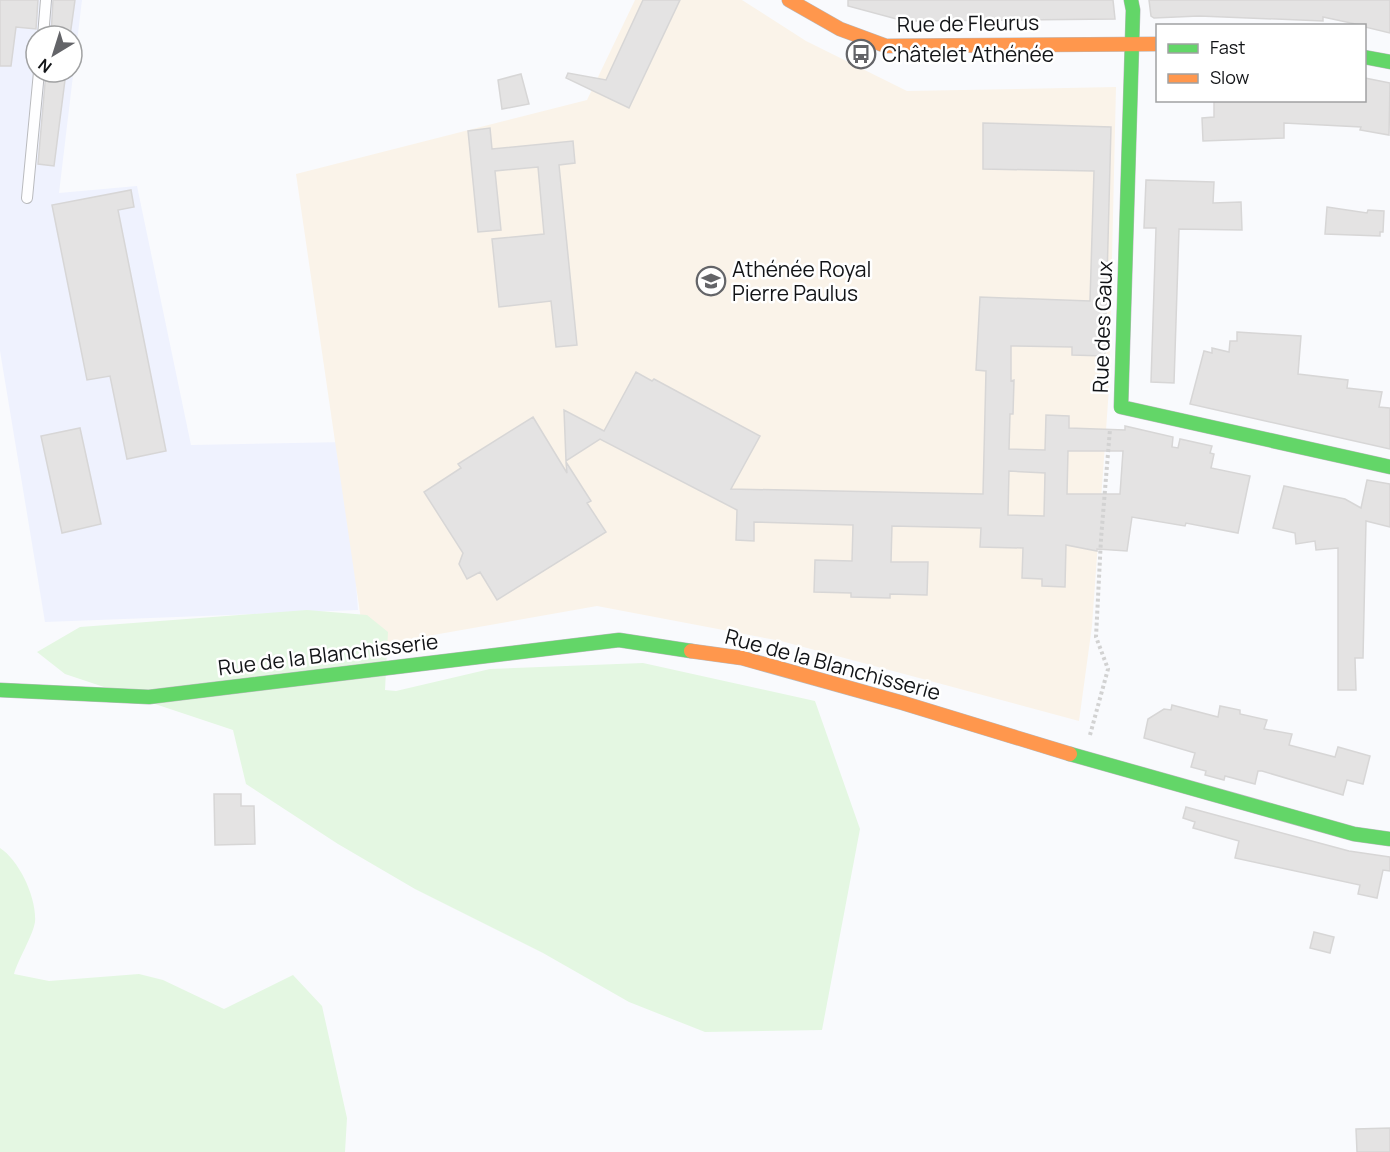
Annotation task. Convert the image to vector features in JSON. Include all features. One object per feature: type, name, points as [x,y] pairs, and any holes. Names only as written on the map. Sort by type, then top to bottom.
[{"type":"street","name":"Rue de Fleurus","points":[[789,0],[840,28],[886,45],[1156,44]]},
{"type":"street","name":"Rue des Gaux","points":[[1131,0],[1133,10],[1121,407],[1390,467]]},
{"type":"street","points":[[1366,57],[1390,62]]},
{"type":"street","name":"Rue de la Blanchisserie","points":[[0,690],[149,697],[417,666],[619,639],[742,658],[903,703],[1082,758],[1354,834],[1390,839]]},
{"type":"lane","points":[[44,24],[46,0]]},
{"type":"lane","points":[[27,198],[38,84]]},
{"type":"path","points":[[1082,758],[1108,669],[1096,636],[1097,607],[1110,428],[1121,407]]},
{"type":"shaded area","points":[[0,0],[82,0],[79,24],[24,24],[24,84],[72,84],[59,193],[137,186],[191,445],[346,442],[358,610],[45,622],[0,351]]},
{"type":"shaded area","name":"Athénée Royal Pierre Paulus","points":[[635,0],[742,0],[806,41],[907,91],[1116,87],[1109,388],[1092,626],[1079,721],[781,641],[597,606],[365,647],[296,174],[587,100]]},
{"type":"green space","points":[[307,610],[367,615],[388,632],[385,690],[396,691],[490,669],[643,663],[815,701],[860,829],[822,1030],[705,1032],[629,1002],[543,953],[415,889],[338,844],[246,784],[233,730],[65,674],[37,652],[80,627]]},
{"type":"green space","points":[[0,848],[20,870],[30,891],[35,912],[34,927],[14,974],[49,981],[139,974],[163,980],[224,1009],[293,975],[322,1006],[347,1118],[345,1152],[0,1152]]},
{"type":"building","points":[[0,0],[38,0],[36,24],[24,24],[24,28],[16,27],[11,66],[0,66]]},
{"type":"building","points":[[53,0],[75,0],[72,24],[52,24]]},
{"type":"building","points":[[643,0],[680,0],[629,108],[566,78],[568,73],[606,80]]},
{"type":"building","points":[[848,0],[1113,0],[1115,19],[904,21],[848,6]]},
{"type":"building","points":[[1149,0],[1390,0],[1390,33],[1366,27],[1366,24],[1323,17],[1323,21],[1199,16],[1154,18],[1151,16]]},
{"type":"building","points":[[521,74],[529,104],[502,109],[498,80]]},
{"type":"building","points":[[1366,78],[1390,83],[1389,135],[1360,130],[1361,127],[1284,123],[1284,138],[1203,141],[1202,118],[1214,117],[1214,102],[1366,102]]},
{"type":"building","points":[[45,84],[64,84],[54,166],[38,164]]},
{"type":"building","points":[[983,123],[1111,127],[1105,356],[1072,355],[1072,347],[1011,346],[1011,381],[1014,380],[1009,449],[1045,450],[1046,415],[1069,416],[1069,428],[1125,430],[1125,426],[1173,437],[1172,447],[1178,448],[1180,439],[1212,446],[1210,453],[1214,454],[1211,468],[1250,476],[1238,533],[1186,523],[1185,526],[1132,517],[1127,551],[1097,549],[1097,551],[1066,545],[1065,587],[1042,586],[1042,579],[1022,578],[1023,548],[980,547],[981,528],[892,526],[891,562],[928,562],[927,595],[890,594],[890,598],[851,597],[851,593],[814,592],[815,560],[852,561],[853,525],[754,522],[754,541],[736,540],[737,510],[600,439],[566,461],[564,410],[604,431],[636,372],[652,381],[654,379],[760,436],[731,489],[983,494],[986,371],[976,370],[980,297],[1090,301],[1094,171],[983,169]],"holes":[[[1068,451],[1123,451],[1120,494],[1067,494]],[[1009,471],[1045,473],[1044,516],[1008,515]]]},
{"type":"building","points":[[490,128],[492,149],[573,141],[575,163],[559,165],[577,345],[556,347],[551,301],[499,307],[492,239],[544,234],[538,167],[495,171],[501,230],[478,232],[468,131]]},
{"type":"building","points":[[1146,180],[1214,182],[1213,203],[1241,202],[1242,230],[1179,229],[1174,383],[1151,382],[1156,228],[1144,228]]},
{"type":"building","points":[[131,190],[134,207],[118,210],[166,451],[127,459],[110,376],[87,380],[52,205]]},
{"type":"building","points":[[1327,207],[1367,213],[1368,210],[1384,211],[1383,232],[1380,232],[1380,236],[1325,234]]},
{"type":"building","points":[[1237,332],[1301,336],[1298,374],[1348,380],[1347,388],[1382,392],[1379,407],[1390,408],[1390,449],[1190,404],[1204,351],[1212,353],[1212,348],[1229,352],[1230,341],[1237,341]]},
{"type":"building","points":[[533,417],[567,473],[566,462],[591,501],[587,503],[606,532],[497,600],[480,572],[467,579],[459,564],[463,553],[424,492],[461,468],[458,464]]},
{"type":"building","points":[[80,428],[101,524],[62,533],[41,436]]},
{"type":"building","points":[[1367,480],[1390,484],[1390,527],[1366,521],[1363,658],[1355,658],[1356,690],[1338,690],[1338,548],[1316,550],[1315,541],[1296,544],[1295,533],[1273,528],[1284,486],[1345,499],[1361,508]]},
{"type":"building","points":[[1172,705],[1218,717],[1220,706],[1240,710],[1240,714],[1267,720],[1264,729],[1292,734],[1289,745],[1335,757],[1338,747],[1370,756],[1363,784],[1347,780],[1343,795],[1262,771],[1258,771],[1255,784],[1225,776],[1224,780],[1205,775],[1206,771],[1191,767],[1195,753],[1144,738],[1148,719],[1164,709],[1171,710]]},
{"type":"building","points":[[214,794],[241,794],[241,806],[254,806],[255,844],[215,845]]},
{"type":"building","points":[[1186,807],[1349,851],[1390,857],[1390,871],[1383,870],[1377,898],[1358,894],[1360,885],[1235,858],[1239,841],[1193,828],[1195,822],[1183,818]]},
{"type":"building","points":[[1314,932],[1334,937],[1330,953],[1310,948]]},
{"type":"building","points":[[1390,1128],[1390,1152],[1357,1152],[1356,1129]]},
{"type":"traffic: fast","points":[[1131,0],[1133,10],[1121,407],[1390,467]]},
{"type":"traffic: fast","points":[[1366,57],[1390,62]]},
{"type":"traffic: fast","points":[[0,690],[149,697],[619,640],[691,651]]},
{"type":"traffic: fast","points":[[1070,754],[1354,834],[1390,839]]},
{"type":"traffic: slow","points":[[789,0],[840,29],[886,46],[1156,44]]},
{"type":"traffic: slow","points":[[691,651],[742,658],[903,703],[1070,754]]},
{"type":"place","name":"Châtelet Athénée","points":[[861,54]]},
{"type":"place","name":"Athénée Royal Pierre Paulus","points":[[711,281]]}]
